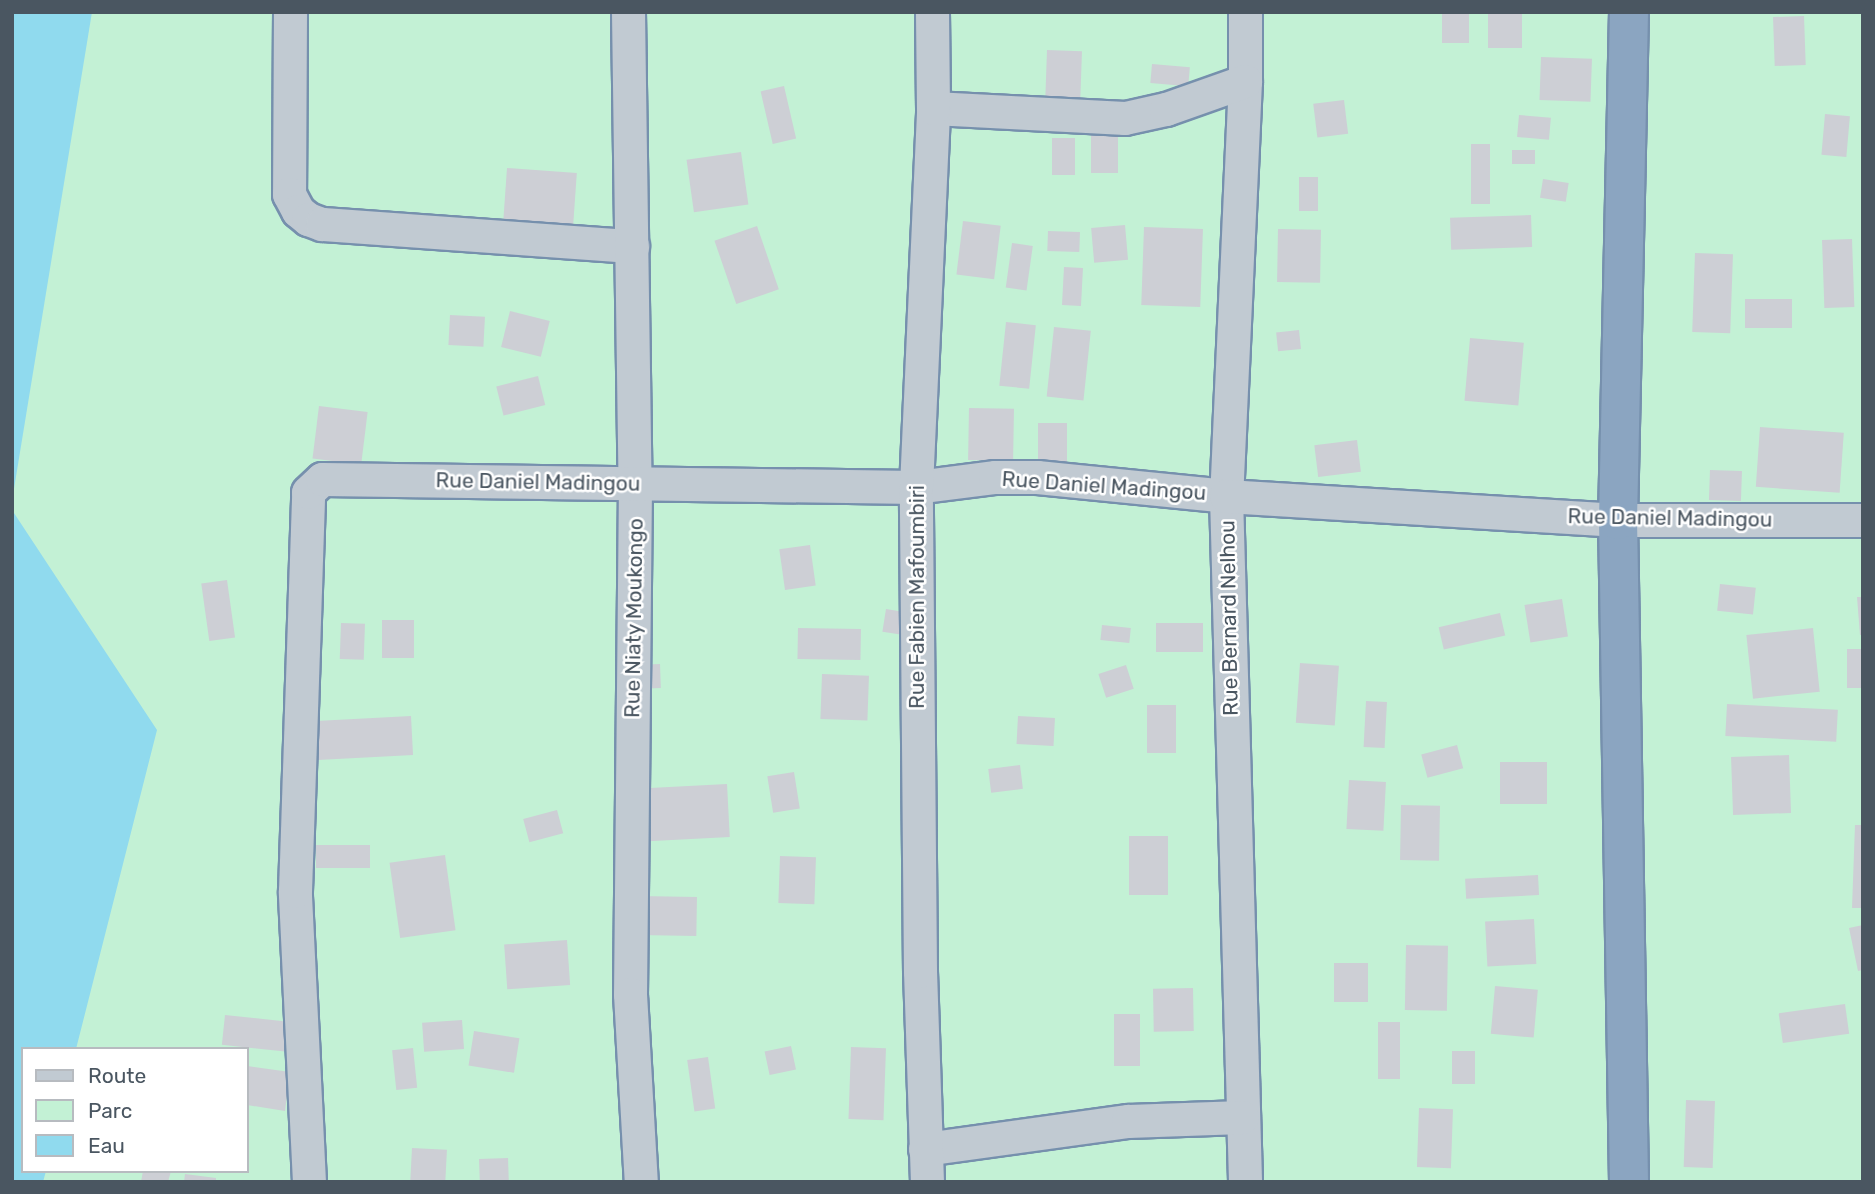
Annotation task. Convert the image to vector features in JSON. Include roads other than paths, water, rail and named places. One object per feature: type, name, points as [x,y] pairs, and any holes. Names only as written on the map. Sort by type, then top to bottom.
[{"type":"highway","points":[[1629,12],[1618,520],[1629,1182]]},
{"type":"street","points":[[290,12],[289,194],[298,211],[308,219],[322,224],[632,246]]},
{"type":"street","name":"Rue Niaty Moukongo","points":[[628,12],[635,484],[630,995],[642,1182]]},
{"type":"street","name":"Rue Fabien Mafoumbiri","points":[[927,1182],[920,971],[916,487],[933,108],[932,12]]},
{"type":"street","name":"Rue Bernard Nelhou","points":[[1245,12],[1245,80],[1226,496],[1245,1182]]},
{"type":"street","points":[[933,108],[1125,118],[1166,109],[1245,80]]},
{"type":"street","name":"Rue Daniel Madingou","points":[[309,1182],[295,891],[308,492],[322,479],[916,487],[995,477],[1037,477],[1226,496],[1618,520],[1863,520]]},
{"type":"street","points":[[925,1149],[1128,1121],[1242,1117]]},
{"type":"water","points":[[12,12],[92,12],[12,501]]},
{"type":"water","points":[[12,510],[157,730],[77,1047],[21,1047],[21,1173],[45,1173],[43,1182],[12,1182]]}]
